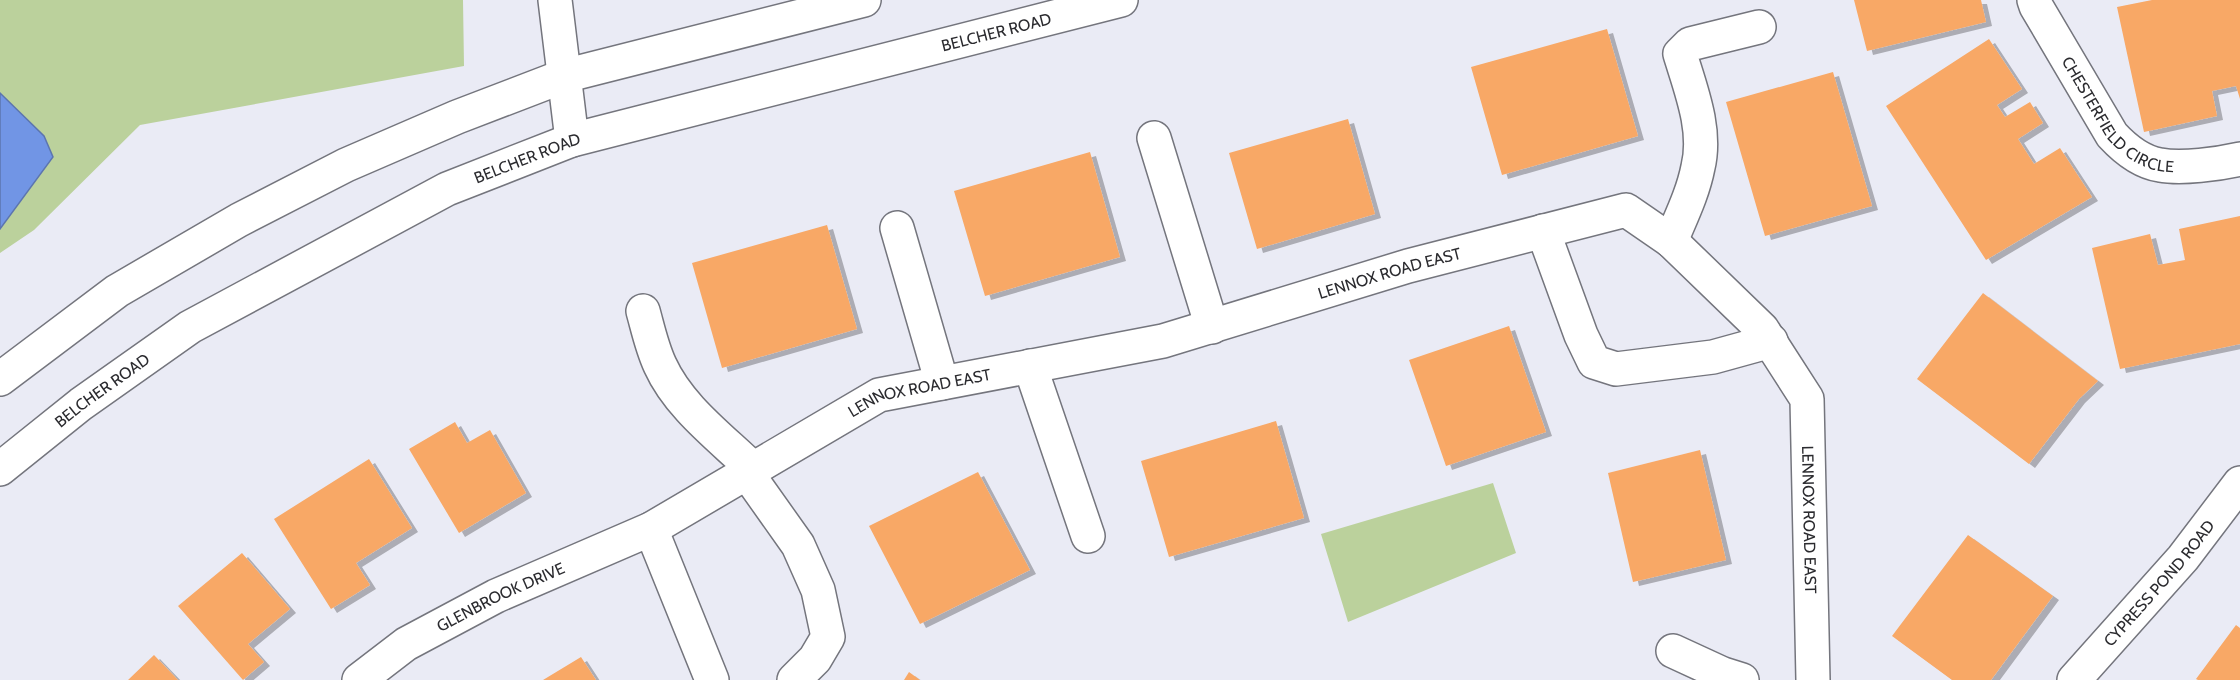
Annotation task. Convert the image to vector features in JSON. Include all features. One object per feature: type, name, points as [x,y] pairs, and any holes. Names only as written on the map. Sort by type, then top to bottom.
[{"type":"street","points":[[555,0],[572,140]]},
{"type":"street","points":[[0,379],[117,291],[239,220],[346,165],[457,117],[564,76],[864,0]]},
{"type":"street","name":"BELCHER ROAD","points":[[0,469],[81,404],[190,327],[447,189],[572,140],[1120,0]]},
{"type":"street","name":"CHESTERFIELD CIRCLE","points":[[2034,0],[2112,135],[2126,150],[2159,165],[2213,165],[2240,159]]},
{"type":"street","points":[[1671,241],[1699,166],[1700,136],[1695,103],[1680,54],[1690,44],[1759,27]]},
{"type":"street","points":[[1154,138],[1212,327]]},
{"type":"street","name":"LENNOX ROAD EAST","points":[[651,529],[879,394],[1163,341],[1408,267],[1626,210],[1671,241],[1762,329],[1807,399],[1813,680]]},
{"type":"street","points":[[897,228],[942,383]]},
{"type":"street","points":[[1543,231],[1581,334],[1594,362],[1616,369],[1713,357],[1771,341]]},
{"type":"street","points":[[643,311],[659,364],[675,391],[750,471],[798,545],[818,590],[828,637],[815,659],[794,680]]},
{"type":"street","points":[[1030,366],[1088,536]]},
{"type":"street","name":"CYPRESS POND ROAD","points":[[2074,680],[2183,558],[2240,483]]},
{"type":"street","points":[[651,529],[712,680]]},
{"type":"street","name":"GLENBROOK DRIVE","points":[[359,680],[406,644],[496,596],[651,529]]},
{"type":"street","points":[[1673,651],[1723,675],[1742,680]]},
{"type":"green space","points":[[0,0],[463,0],[464,66],[140,125],[34,230],[0,253],[0,229],[53,157],[44,136],[0,93]]},
{"type":"green space","points":[[1493,483],[1516,553],[1348,622],[1321,534]]},
{"type":"water","points":[[0,93],[44,136],[53,157],[0,229]]},
{"type":"building","points":[[1854,0],[1981,0],[1986,22],[1867,51]]},
{"type":"building","points":[[2152,0],[2240,0],[2240,99],[2236,86],[2212,91],[2217,116],[2144,132],[2117,7]]},
{"type":"building","points":[[1607,29],[1638,136],[1502,175],[1471,67]]},
{"type":"building","points":[[1989,39],[2022,89],[1997,105],[2005,117],[2030,102],[2043,123],[2018,139],[2034,164],[2060,148],[2092,197],[1986,260],[1886,106]]},
{"type":"building","points":[[1833,72],[1872,206],[1765,236],[1726,102]]},
{"type":"building","points":[[1348,119],[1375,214],[1257,249],[1229,153]]},
{"type":"building","points":[[1090,152],[1120,257],[985,296],[954,191]]},
{"type":"building","points":[[2240,216],[2240,344],[2120,369],[2092,248],[2150,234],[2158,265],[2185,260],[2179,229]]},
{"type":"building","points":[[827,225],[857,329],[722,368],[692,263]]},
{"type":"building","points":[[1983,293],[2098,381],[2079,399],[2029,464],[1917,379]]},
{"type":"building","points":[[1509,326],[1546,432],[1446,466],[1409,360]]},
{"type":"building","points":[[1276,421],[1304,518],[1169,557],[1141,461]]},
{"type":"building","points":[[455,422],[467,443],[490,430],[526,493],[459,533],[409,449]]},
{"type":"building","points":[[1700,450],[1726,560],[1633,582],[1608,473]]},
{"type":"building","points":[[369,459],[412,528],[356,563],[370,585],[331,609],[274,519]]},
{"type":"building","points":[[978,472],[1030,570],[920,624],[869,526]]},
{"type":"building","points":[[1968,535],[2053,596],[1991,680],[1952,680],[1892,636]]},
{"type":"building","points":[[242,553],[290,609],[248,644],[264,662],[243,680],[178,606]]},
{"type":"building","points":[[2236,625],[2240,628],[2240,680],[2196,679]]},
{"type":"building","points":[[154,655],[178,680],[128,680]]},
{"type":"building","points":[[581,657],[596,680],[543,680]]},
{"type":"building","points":[[909,672],[920,680],[904,680]]}]
